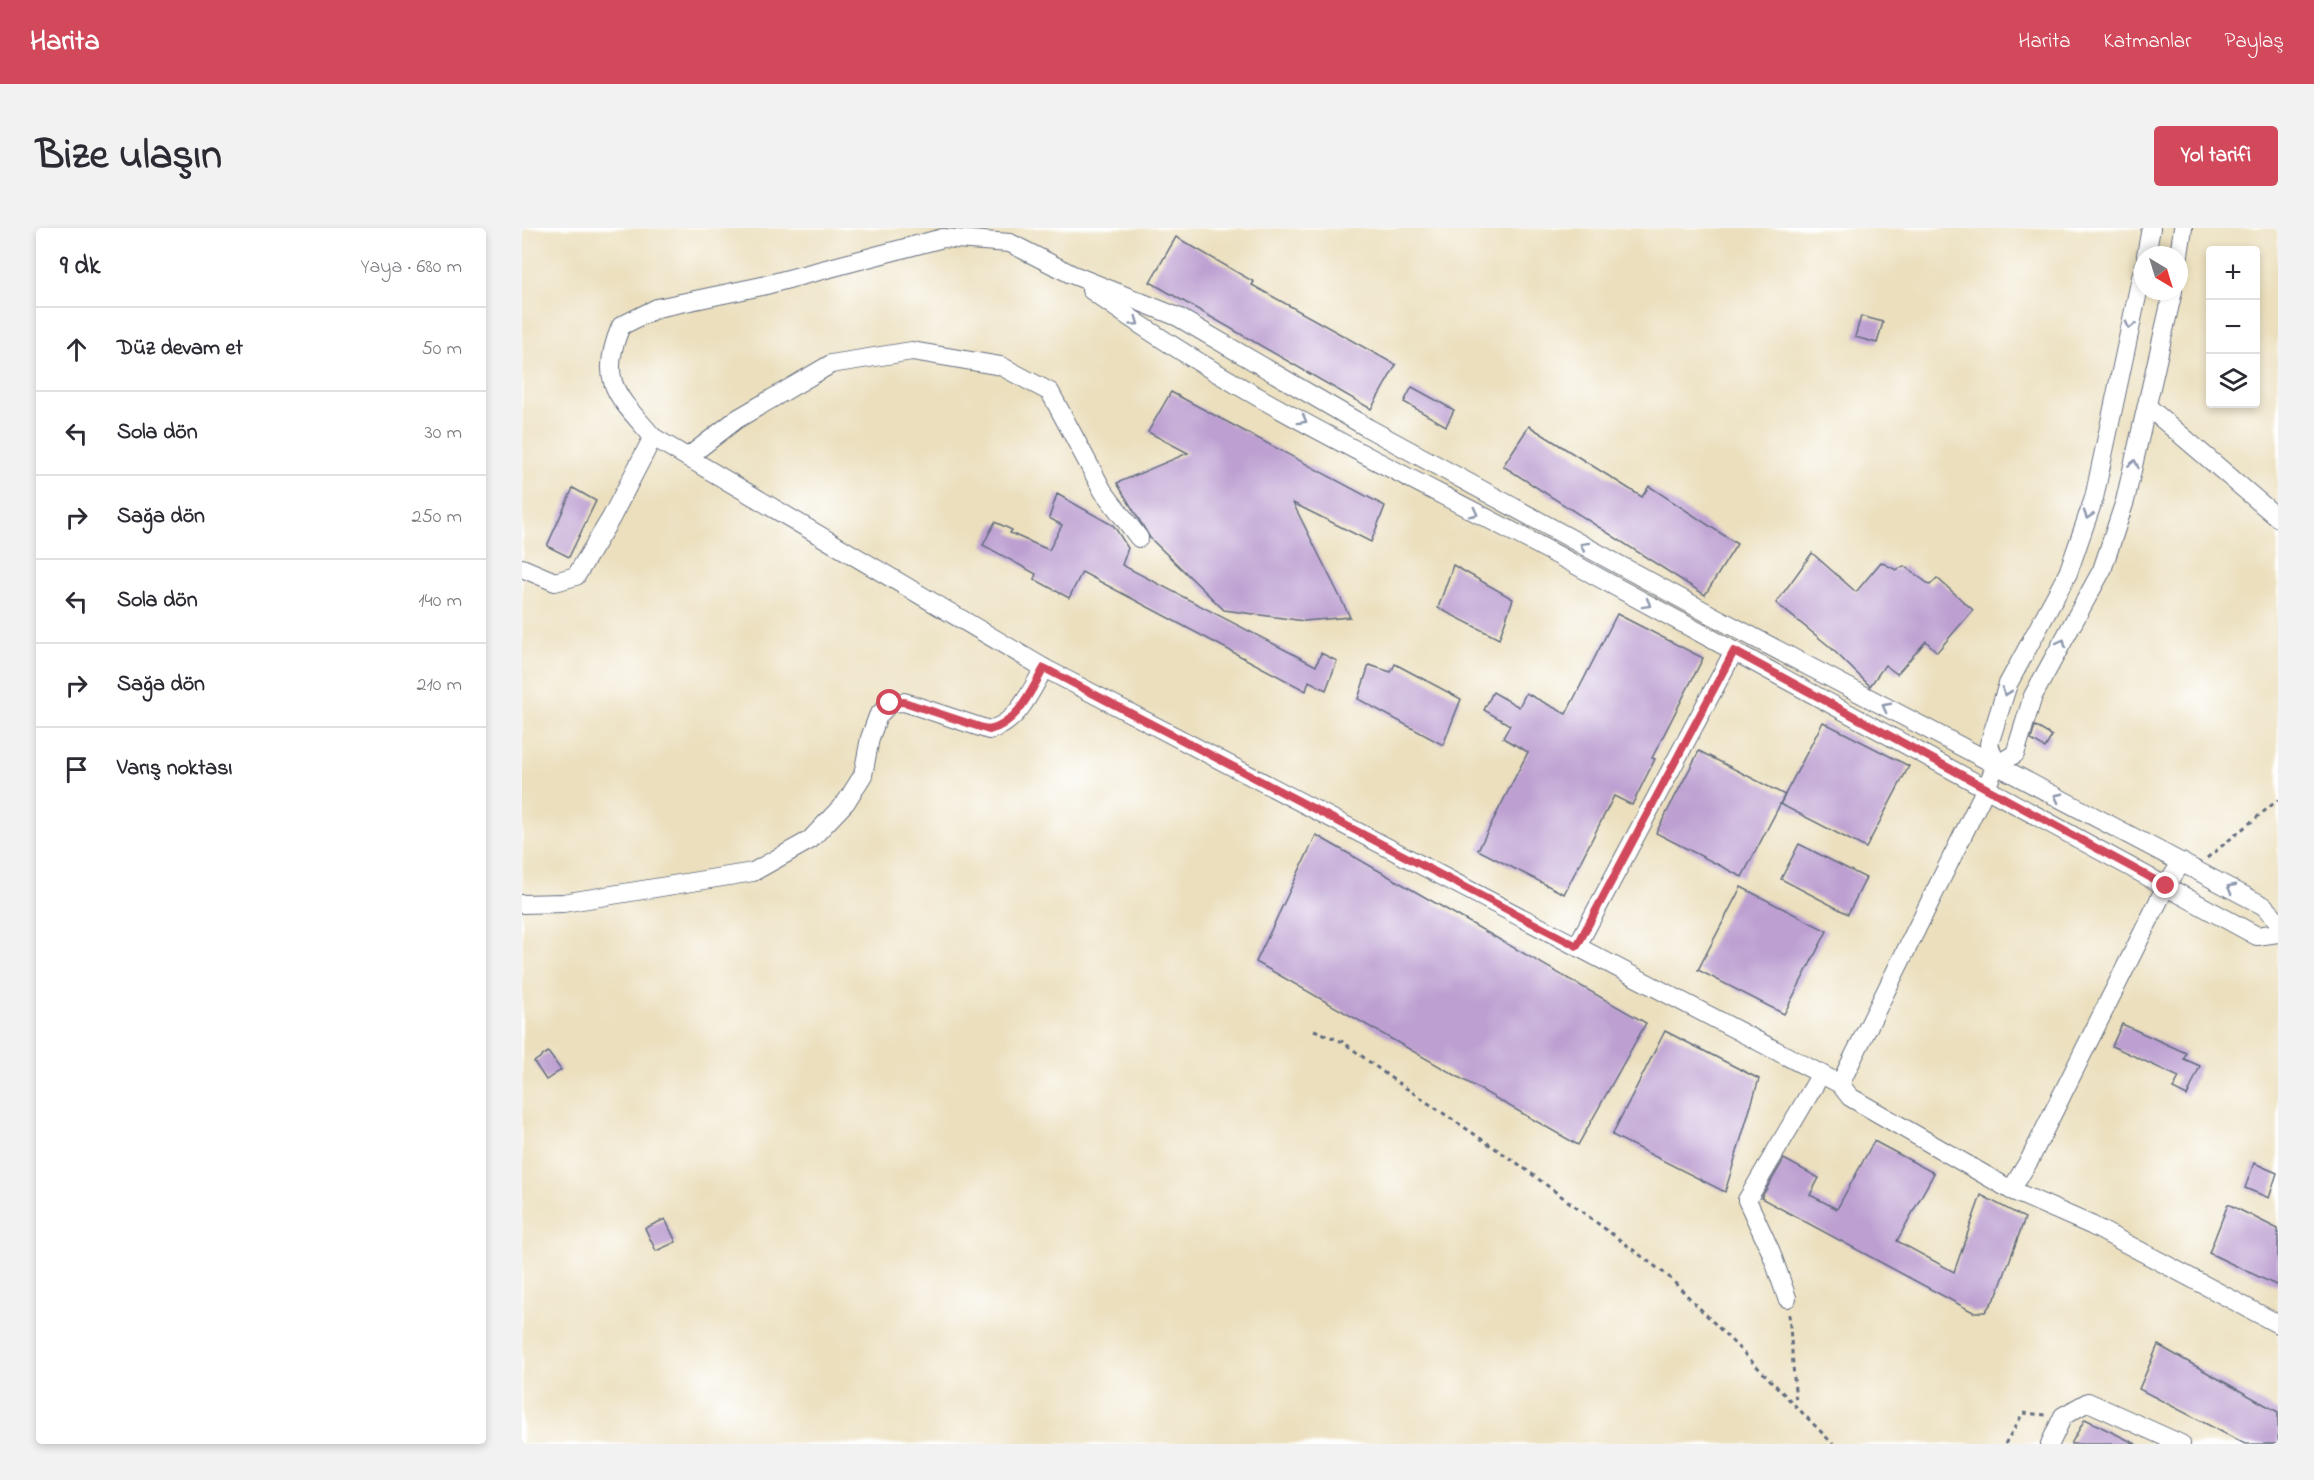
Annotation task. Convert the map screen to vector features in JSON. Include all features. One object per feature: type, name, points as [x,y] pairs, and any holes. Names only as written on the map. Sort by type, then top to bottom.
[{"type":"street","points":[[923,228],[943,238]]},
{"type":"street","points":[[2148,246],[2151,228]]},
{"type":"street","points":[[2180,246],[2183,228]]},
{"type":"street","points":[[2278,921],[2264,906],[1704,611],[1368,428],[1178,316],[1071,274],[1010,243],[943,238],[762,286],[657,308],[621,326],[610,351],[611,380],[620,398],[653,437],[1044,668],[1840,1084],[1850,1097],[2011,1190],[2091,1225],[2278,1324]]},
{"type":"street","points":[[1071,274],[1147,331],[1359,452],[1571,562],[2257,936],[2278,933]]},
{"type":"street","points":[[1996,765],[1989,744],[2008,684],[2067,573],[2094,498],[2136,300]]},
{"type":"street","points":[[1840,1084],[1996,765],[2015,754],[2033,696],[2102,570],[2125,501],[2171,300]]},
{"type":"street","points":[[688,457],[737,419],[831,364],[912,351],[1001,366],[1050,392],[1103,491],[1139,538]]},
{"type":"street","points":[[2147,406],[2278,518]]},
{"type":"street","points":[[522,568],[555,582],[576,576],[611,518],[653,437]]},
{"type":"street","points":[[1577,946],[1734,651]]},
{"type":"street","points":[[522,904],[563,903],[753,872],[810,840],[846,801],[863,775],[870,738],[878,716],[890,703],[904,702],[989,730],[1001,728],[1017,712],[1044,668]]},
{"type":"street","points":[[2011,1190],[2030,1159],[2166,886],[2188,866]]},
{"type":"street","points":[[1787,1298],[1771,1252],[1747,1200],[1821,1074]]},
{"type":"street","points":[[2050,1444],[2062,1416],[2088,1402],[2181,1444]]},
{"type":"path","points":[[2188,866],[2278,800]]},
{"type":"path","points":[[1314,1030],[1343,1042],[1391,1078],[1517,1162],[1668,1276],[1833,1444]]},
{"type":"path","points":[[1787,1298],[1796,1405]]},
{"type":"path","points":[[2005,1444],[2023,1413],[2062,1416]]},
{"type":"building","points":[[1176,237],[1254,282],[1252,285],[1396,365],[1371,409],[1150,282]]},
{"type":"building","points":[[1861,316],[1883,322],[1877,343],[1855,337]]},
{"type":"building","points":[[1412,387],[1454,410],[1446,426],[1404,402]]},
{"type":"building","points":[[1171,392],[1385,506],[1371,542],[1293,503],[1350,617],[1304,621],[1224,610],[1150,538],[1117,483],[1188,453],[1148,432]]},
{"type":"building","points":[[1529,426],[1642,497],[1649,486],[1737,544],[1705,595],[1503,466]]},
{"type":"building","points":[[573,488],[596,501],[569,557],[547,546]]},
{"type":"building","points":[[1057,494],[1114,526],[1128,548],[1122,565],[1316,666],[1321,653],[1337,661],[1326,690],[1309,681],[1306,691],[1082,572],[1069,598],[1034,579],[1036,574],[983,545],[995,522],[1012,530],[1010,533],[1049,550],[1062,525],[1049,518]]},
{"type":"building","points":[[1812,553],[1856,592],[1881,562],[1896,570],[1904,566],[1930,585],[1937,578],[1973,610],[1937,652],[1926,641],[1897,674],[1885,665],[1870,686],[1829,646],[1776,603]]},
{"type":"building","points":[[1453,565],[1513,599],[1499,639],[1438,608]]},
{"type":"building","points":[[1617,614],[1703,658],[1652,758],[1655,759],[1632,805],[1614,796],[1564,894],[1478,850],[1528,752],[1503,738],[1510,725],[1484,710],[1493,692],[1519,707],[1526,693],[1566,714]]},
{"type":"building","points":[[1395,664],[1461,699],[1443,745],[1358,699],[1369,665],[1391,672]]},
{"type":"building","points":[[1823,722],[1909,766],[1866,848],[1780,804]]},
{"type":"building","points":[[2035,726],[2052,736],[2045,748],[2031,740]]},
{"type":"building","points":[[1699,751],[1785,795],[1742,877],[1656,833]]},
{"type":"building","points":[[1316,835],[1646,1023],[1578,1145],[1256,962]]},
{"type":"building","points":[[1799,844],[1866,878],[1848,914],[1781,879]]},
{"type":"building","points":[[1741,887],[1827,931],[1784,1014],[1698,970]]},
{"type":"building","points":[[2122,1024],[2186,1053],[2184,1059],[2200,1066],[2187,1096],[2173,1089],[2179,1077],[2112,1046]]},
{"type":"building","points":[[1665,1031],[1759,1079],[1725,1192],[1612,1135]]},
{"type":"building","points":[[548,1052],[561,1070],[546,1080],[534,1062]]},
{"type":"building","points":[[1874,1141],[1934,1173],[1897,1241],[1954,1272],[1981,1195],[2025,1218],[1997,1295],[1985,1312],[1973,1312],[1761,1198],[1784,1159],[1819,1178],[1810,1195],[1837,1209]]},
{"type":"building","points":[[2254,1163],[2277,1173],[2269,1198],[2245,1188]]},
{"type":"building","points":[[2228,1204],[2278,1229],[2278,1286],[2209,1253]]},
{"type":"building","points":[[665,1219],[676,1242],[656,1251],[645,1228]]},
{"type":"building","points":[[2158,1345],[2278,1412],[2278,1444],[2245,1444],[2139,1389]]},
{"type":"building","points":[[2085,1419],[2136,1444],[2071,1444]]},
{"type":"route","points":[[890,703],[904,702],[989,730],[1001,728],[1017,712],[1044,668],[1577,946],[1734,651],[2166,886]]}]
